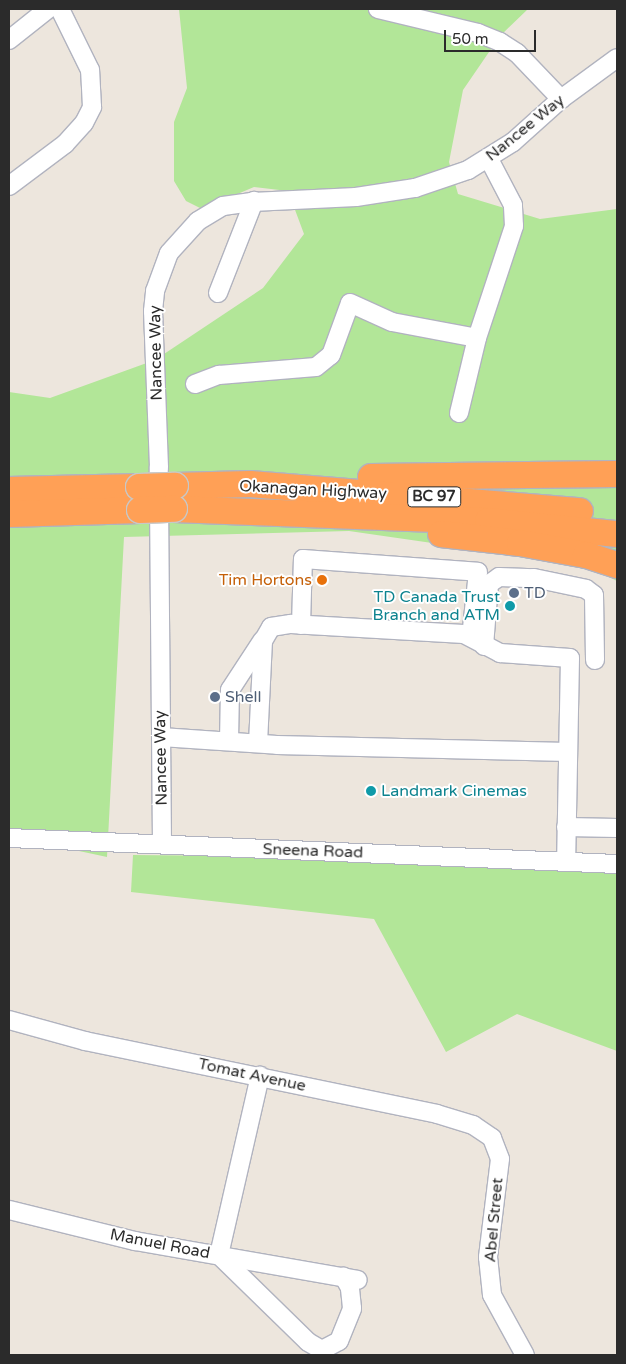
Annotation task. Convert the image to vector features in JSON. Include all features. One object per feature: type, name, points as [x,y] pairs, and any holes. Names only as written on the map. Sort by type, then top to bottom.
[{"type":"highway","points":[[250,484],[345,476],[617,474]]},
{"type":"highway","name":"Okanagan Highway","points":[[174,498],[250,484],[524,504],[617,516]]},
{"type":"highway","name":"Okanagan Highway","points":[[9,490],[140,498],[174,498],[360,517],[488,521],[617,534]]},
{"type":"highway","name":"Okanagan Highway","points":[[9,514],[140,498]]},
{"type":"highway","points":[[360,517],[422,532],[520,542],[586,555],[617,566]]},
{"type":"street","points":[[9,40],[48,9]]},
{"type":"street","points":[[9,186],[65,144],[84,124],[92,107],[90,70],[60,9]]},
{"type":"street","points":[[378,9],[478,33],[500,42],[517,53],[560,99]]},
{"type":"street","name":"Nancee Way","points":[[162,844],[155,291],[169,253],[198,222],[223,206],[254,202],[356,198],[416,188],[468,170],[489,159],[560,99],[617,58]]},
{"type":"street","points":[[459,413],[477,338],[514,221],[513,205],[489,159]]},
{"type":"street","points":[[218,293],[254,202]]},
{"type":"street","points":[[194,384],[219,375],[316,368],[331,355],[350,303],[392,322],[477,338]]},
{"type":"street","points":[[301,625],[304,559],[478,572],[478,641]]},
{"type":"street","points":[[478,641],[489,584],[499,577],[548,581],[586,589],[594,595],[595,660]]},
{"type":"street","points":[[229,741],[230,690],[263,641],[270,627],[301,625],[478,641],[500,653],[570,658],[566,862]]},
{"type":"street","points":[[258,743],[263,641]]},
{"type":"street","points":[[160,736],[258,743],[568,752]]},
{"type":"street","points":[[566,827],[617,828]]},
{"type":"street","name":"Sneena Road","points":[[9,838],[617,864]]},
{"type":"street","name":"Tomat Avenue","points":[[9,1020],[85,1040],[437,1114],[474,1125],[492,1138]]},
{"type":"street","name":"Manuel Road","points":[[9,1210],[135,1240],[219,1255],[260,1076]]},
{"type":"street","name":"Abel Street","points":[[492,1138],[500,1159],[488,1257],[492,1295],[525,1355]]},
{"type":"street","points":[[219,1255],[351,1279],[352,1308],[339,1341],[322,1350],[308,1342],[219,1255]]},
{"type":"green space","points":[[179,9],[528,9],[500,36],[463,90],[449,162],[458,194],[540,219],[617,209],[617,581],[585,565],[349,531],[124,537],[107,857],[9,836],[9,392],[50,398],[155,360],[263,288],[304,234],[288,191],[254,187],[202,209],[186,201],[174,181],[174,122],[187,88]]},
{"type":"green space","points":[[133,855],[617,860],[617,1051],[517,1014],[446,1052],[374,919],[131,892]]},
{"type":"place","name":"Tim Hortons","points":[[322,580]]},
{"type":"place","name":"TD","points":[[514,593]]},
{"type":"place","name":"TD Canada Trust Branch and ATM","points":[[510,606]]},
{"type":"place","name":"Shell","points":[[215,697]]},
{"type":"place","name":"Landmark Cinemas","points":[[371,791]]}]
